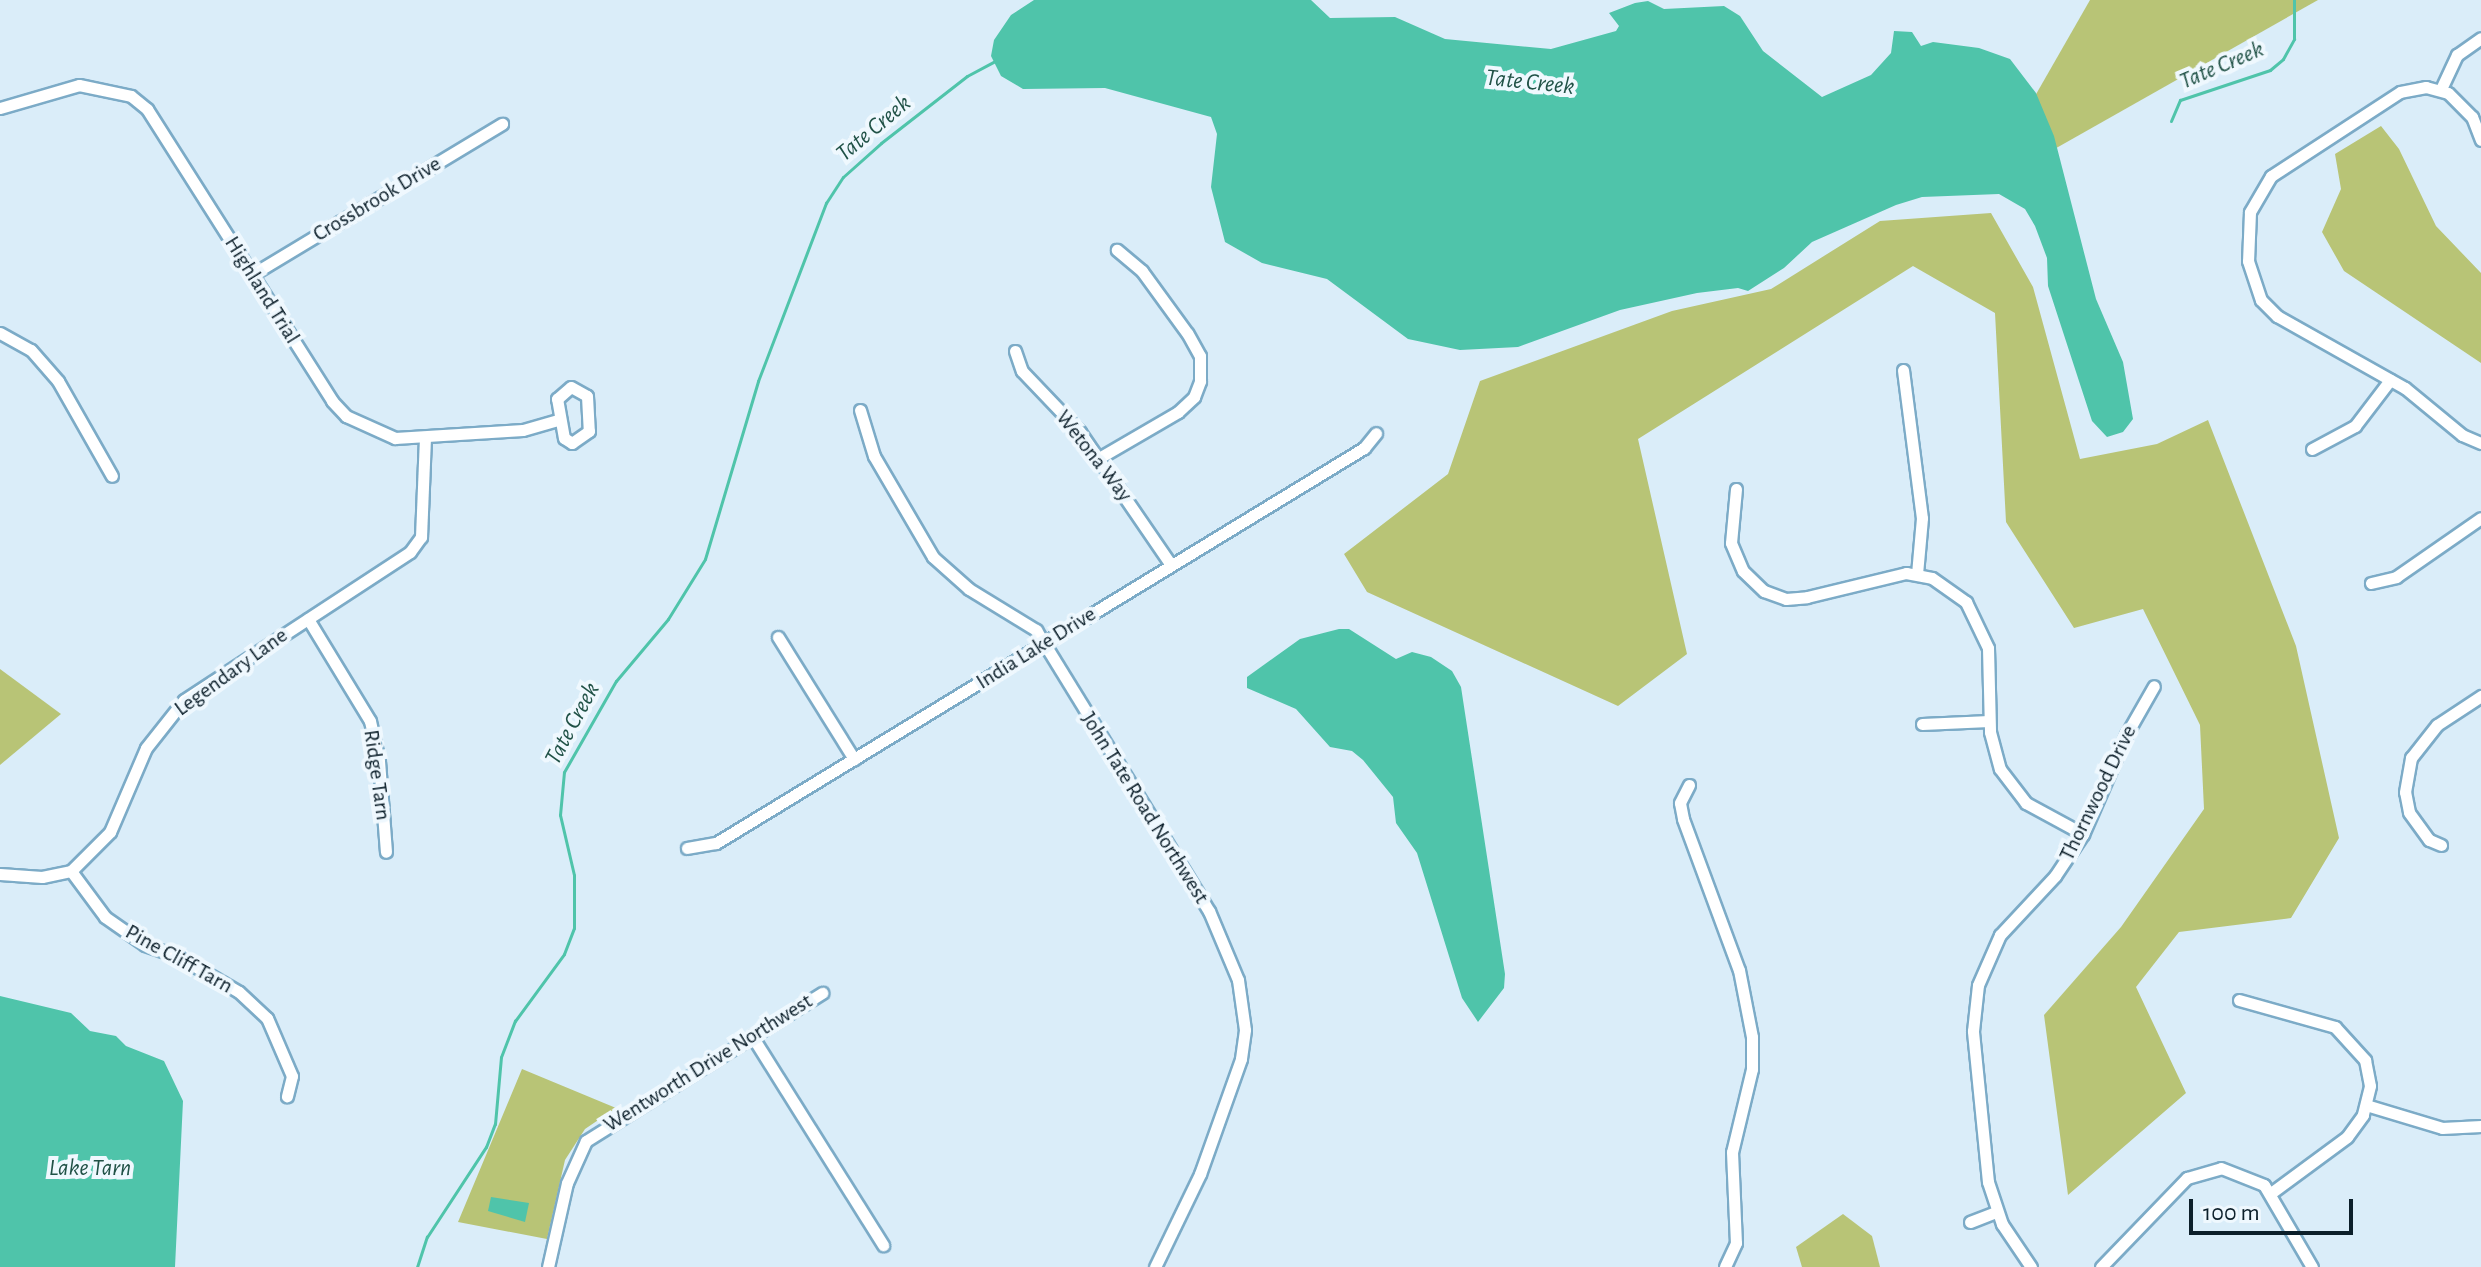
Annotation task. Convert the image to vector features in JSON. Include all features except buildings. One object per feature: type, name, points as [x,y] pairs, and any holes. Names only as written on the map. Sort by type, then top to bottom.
[{"type":"street","points":[[2441,89],[2457,55],[2481,38]]},
{"type":"street","name":"Highland Trial","points":[[0,108],[79,85],[131,96],[147,109],[332,401],[346,416],[395,438],[523,430],[559,420]]},
{"type":"street","points":[[2481,140],[2465,107],[2441,89],[2400,92],[2280,168],[2261,187],[2250,212],[2251,276],[2268,309],[2390,380],[2462,435],[2481,443]]},
{"type":"street","name":"Crossbrook Drive","points":[[253,274],[502,124]]},
{"type":"street","points":[[1099,458],[1178,412],[1194,397],[1200,381],[1200,356],[1187,333],[1142,271],[1117,250]]},
{"type":"street","points":[[0,333],[17,341],[58,381],[112,476]]},
{"type":"street","name":"Wetona Way","points":[[1015,351],[1022,371],[1099,458],[1171,565]]},
{"type":"street","points":[[1903,370],[1922,518],[1917,574]]},
{"type":"street","points":[[2312,449],[2355,426],[2390,380]]},
{"type":"street","points":[[580,389],[587,396],[589,431],[572,443],[564,438],[559,420],[557,399],[563,390],[580,389]]},
{"type":"street","name":"John Tate Road Northwest","points":[[860,410],[874,456],[933,557],[969,589],[1024,618],[1045,643],[1209,911],[1238,980],[1245,1030],[1241,1059],[1200,1174],[1155,1267]]},
{"type":"street","name":"India Lake Drive","points":[[687,848],[716,843],[1364,448],[1376,433]]},
{"type":"street","name":"Legendary Lane","points":[[71,871],[110,832],[146,748],[184,700],[410,552],[421,537],[425,437]]},
{"type":"street","points":[[1736,489],[1731,543],[1743,571],[1764,591],[1786,599],[1807,597],[1890,574],[1917,574],[1951,589],[1980,624],[1991,674],[1989,721],[1996,759],[2010,786],[2037,810],[2083,834]]},
{"type":"street","points":[[2371,583],[2396,577],[2481,518]]},
{"type":"street","name":"Ridge Tarn","points":[[308,619],[370,721],[379,761],[386,852]]},
{"type":"street","points":[[778,637],[854,759]]},
{"type":"street","name":"Thornwood Drive","points":[[2031,1267],[1996,1212],[1988,1182],[1973,1031],[1978,985],[2005,928],[2055,876],[2083,834],[2126,735],[2154,686]]},
{"type":"street","points":[[2441,845],[2429,840],[2409,812],[2405,792],[2411,758],[2437,725],[2481,696]]},
{"type":"street","points":[[1922,724],[1989,721]]},
{"type":"street","points":[[1689,785],[1680,803],[1683,819],[1739,970],[1752,1037],[1752,1069],[1732,1152],[1736,1243],[1725,1267]]},
{"type":"street","points":[[0,874],[42,877],[71,871]]},
{"type":"street","name":"Pine Cliff Tarn","points":[[71,871],[105,917],[145,945],[179,957],[239,992],[267,1018],[292,1076],[287,1096]]},
{"type":"street","name":"Wentworth Drive Northwest","points":[[548,1267],[571,1170],[586,1141],[822,993]]},
{"type":"street","points":[[2239,1000],[2319,1020],[2350,1038],[2365,1060],[2366,1105],[2347,1137],[2271,1193]]},
{"type":"street","points":[[752,1036],[883,1245]]},
{"type":"street","points":[[2366,1105],[2442,1128],[2481,1126]]},
{"type":"street","points":[[2101,1267],[2196,1173],[2234,1169],[2271,1193],[2295,1246],[2312,1267]]},
{"type":"street","points":[[1970,1222],[1996,1212]]},
{"type":"shaded area","points":[[2090,0],[2318,0],[1991,185],[1988,178]]},
{"type":"shaded area","points":[[2381,126],[2399,149],[2436,226],[2481,273],[2481,363],[2344,271],[2322,232],[2341,189],[2335,154]]},
{"type":"shaded area","points":[[1991,213],[2033,287],[2080,459],[2157,444],[2208,420],[2296,646],[2339,838],[2291,918],[2179,932],[2136,987],[2186,1093],[2068,1195],[2044,1015],[2121,927],[2204,809],[2200,725],[2143,609],[2074,628],[2006,522],[1995,313],[1913,266],[1638,439],[1687,654],[1618,706],[1367,592],[1344,554],[1448,474],[1480,381],[1672,311],[1771,289],[1880,221]]},
{"type":"shaded area","points":[[0,669],[61,714],[0,765]]},
{"type":"shaded area","points":[[522,1069],[616,1108],[585,1129],[565,1160],[547,1239],[458,1222]]},
{"type":"shaded area","points":[[1843,1214],[1872,1236],[1880,1267],[1802,1267],[1796,1247]]},
{"type":"water","points":[[1034,0],[1311,0],[1330,18],[1395,17],[1445,39],[1551,49],[1616,31],[1619,26],[1609,13],[1635,3],[1648,1],[1664,9],[1724,6],[1740,16],[1763,51],[1822,97],[1871,75],[1891,53],[1894,31],[1912,32],[1921,46],[1933,42],[1979,48],[2010,59],[2036,93],[2054,136],[2096,299],[2123,362],[2133,419],[2123,432],[2107,437],[2092,421],[2048,286],[2047,258],[2035,226],[2025,209],[1999,194],[1922,197],[1896,205],[1812,242],[1784,268],[1748,291],[1738,288],[1697,293],[1620,310],[1518,347],[1460,350],[1408,339],[1327,279],[1262,263],[1225,242],[1211,187],[1217,134],[1211,117],[1105,88],[1023,89],[1001,76],[991,56],[994,40],[1011,15]]},
{"type":"water","points":[[1349,629],[1396,659],[1412,652],[1431,657],[1452,671],[1461,687],[1505,974],[1504,988],[1478,1022],[1462,998],[1417,853],[1396,823],[1393,797],[1363,760],[1352,751],[1330,747],[1296,709],[1247,688],[1247,677],[1300,639]]},
{"type":"water","name":"Lake Tarn","points":[[0,996],[71,1013],[90,1031],[116,1036],[126,1046],[164,1061],[183,1101],[175,1267],[0,1267]]},
{"type":"water","points":[[491,1197],[529,1203],[525,1222],[488,1211]]},
{"type":"waterway","name":"Tate Creek","points":[[2171,121],[2180,100],[2270,70],[2283,59],[2294,39],[2294,0]]},
{"type":"waterway","name":"Tate Creek","points":[[417,1267],[427,1237],[486,1147],[495,1124],[501,1057],[515,1021],[564,954],[574,928],[574,875],[560,815],[564,772],[616,681],[668,619],[705,559],[758,381],[826,203],[843,177],[881,143],[967,76],[993,62]]}]
